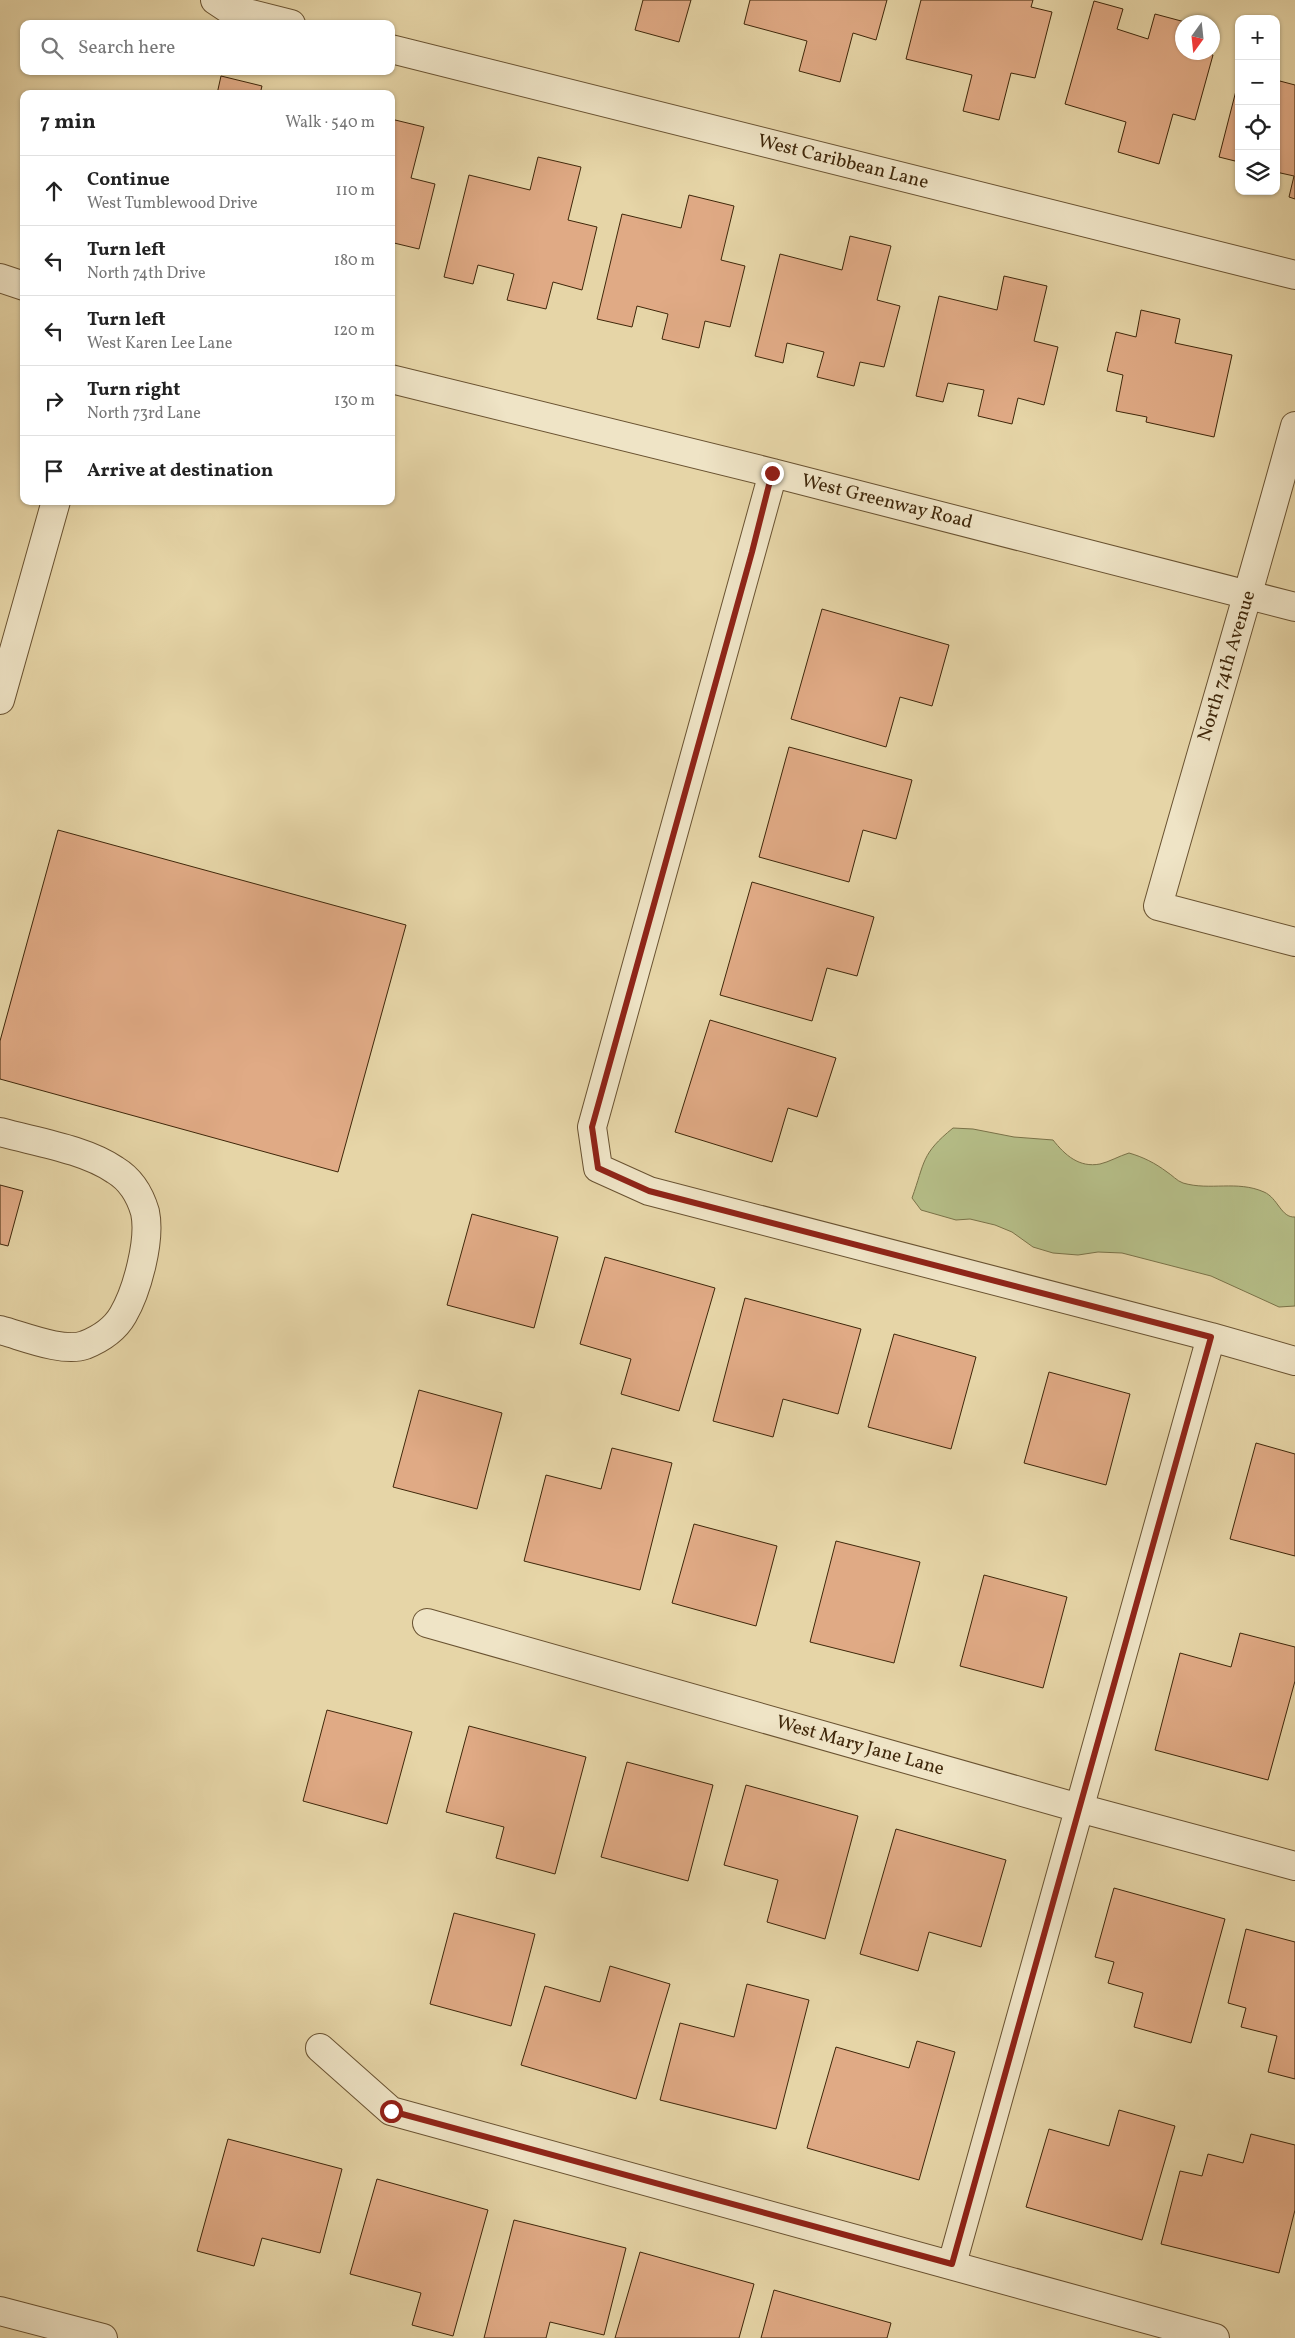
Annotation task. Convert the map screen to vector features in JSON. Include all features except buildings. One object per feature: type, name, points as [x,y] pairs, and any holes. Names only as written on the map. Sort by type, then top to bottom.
[{"type":"street","points":[[215,0],[227,8],[275,20]]},
{"type":"street","name":"West Caribbean Lane","points":[[395,50],[1295,275]]},
{"type":"street","points":[[0,278],[20,285]]},
{"type":"street","name":"West Greenway Road","points":[[395,380],[772,473],[1295,607]]},
{"type":"street","name":"North 74th Avenue","points":[[1295,426],[1158,906],[1295,942]]},
{"type":"street","points":[[772,473],[752,552],[592,1127],[598,1168],[649,1191],[1211,1337],[1295,1361]]},
{"type":"street","points":[[0,700],[55,505]]},
{"type":"street","points":[[0,1132],[88,1156],[116,1170],[135,1188],[145,1213],[145,1247],[134,1292],[123,1316],[105,1335],[83,1345],[64,1347],[0,1330]]},
{"type":"street","points":[[952,2264],[1211,1337]]},
{"type":"street","name":"West Mary Jane Lane","points":[[427,1623],[1079,1808],[1295,1866]]},
{"type":"street","points":[[320,2048],[391,2111],[1216,2338]]},
{"type":"street","points":[[0,2311],[103,2338]]},
{"type":"green space","points":[[953,1128],[973,1129],[1014,1137],[1053,1140],[1062,1151],[1073,1159],[1092,1165],[1107,1162],[1129,1153],[1153,1163],[1183,1183],[1203,1186],[1254,1188],[1264,1192],[1286,1214],[1295,1217],[1295,1306],[1279,1307],[1211,1276],[1122,1253],[1098,1252],[1078,1255],[1053,1253],[1033,1247],[1012,1232],[995,1225],[970,1219],[956,1220],[921,1210],[912,1198],[925,1159],[935,1145]]},
{"type":"route","points":[[391,2111],[952,2264],[1211,1337],[649,1191],[598,1168],[592,1127],[752,552],[772,473]]}]
